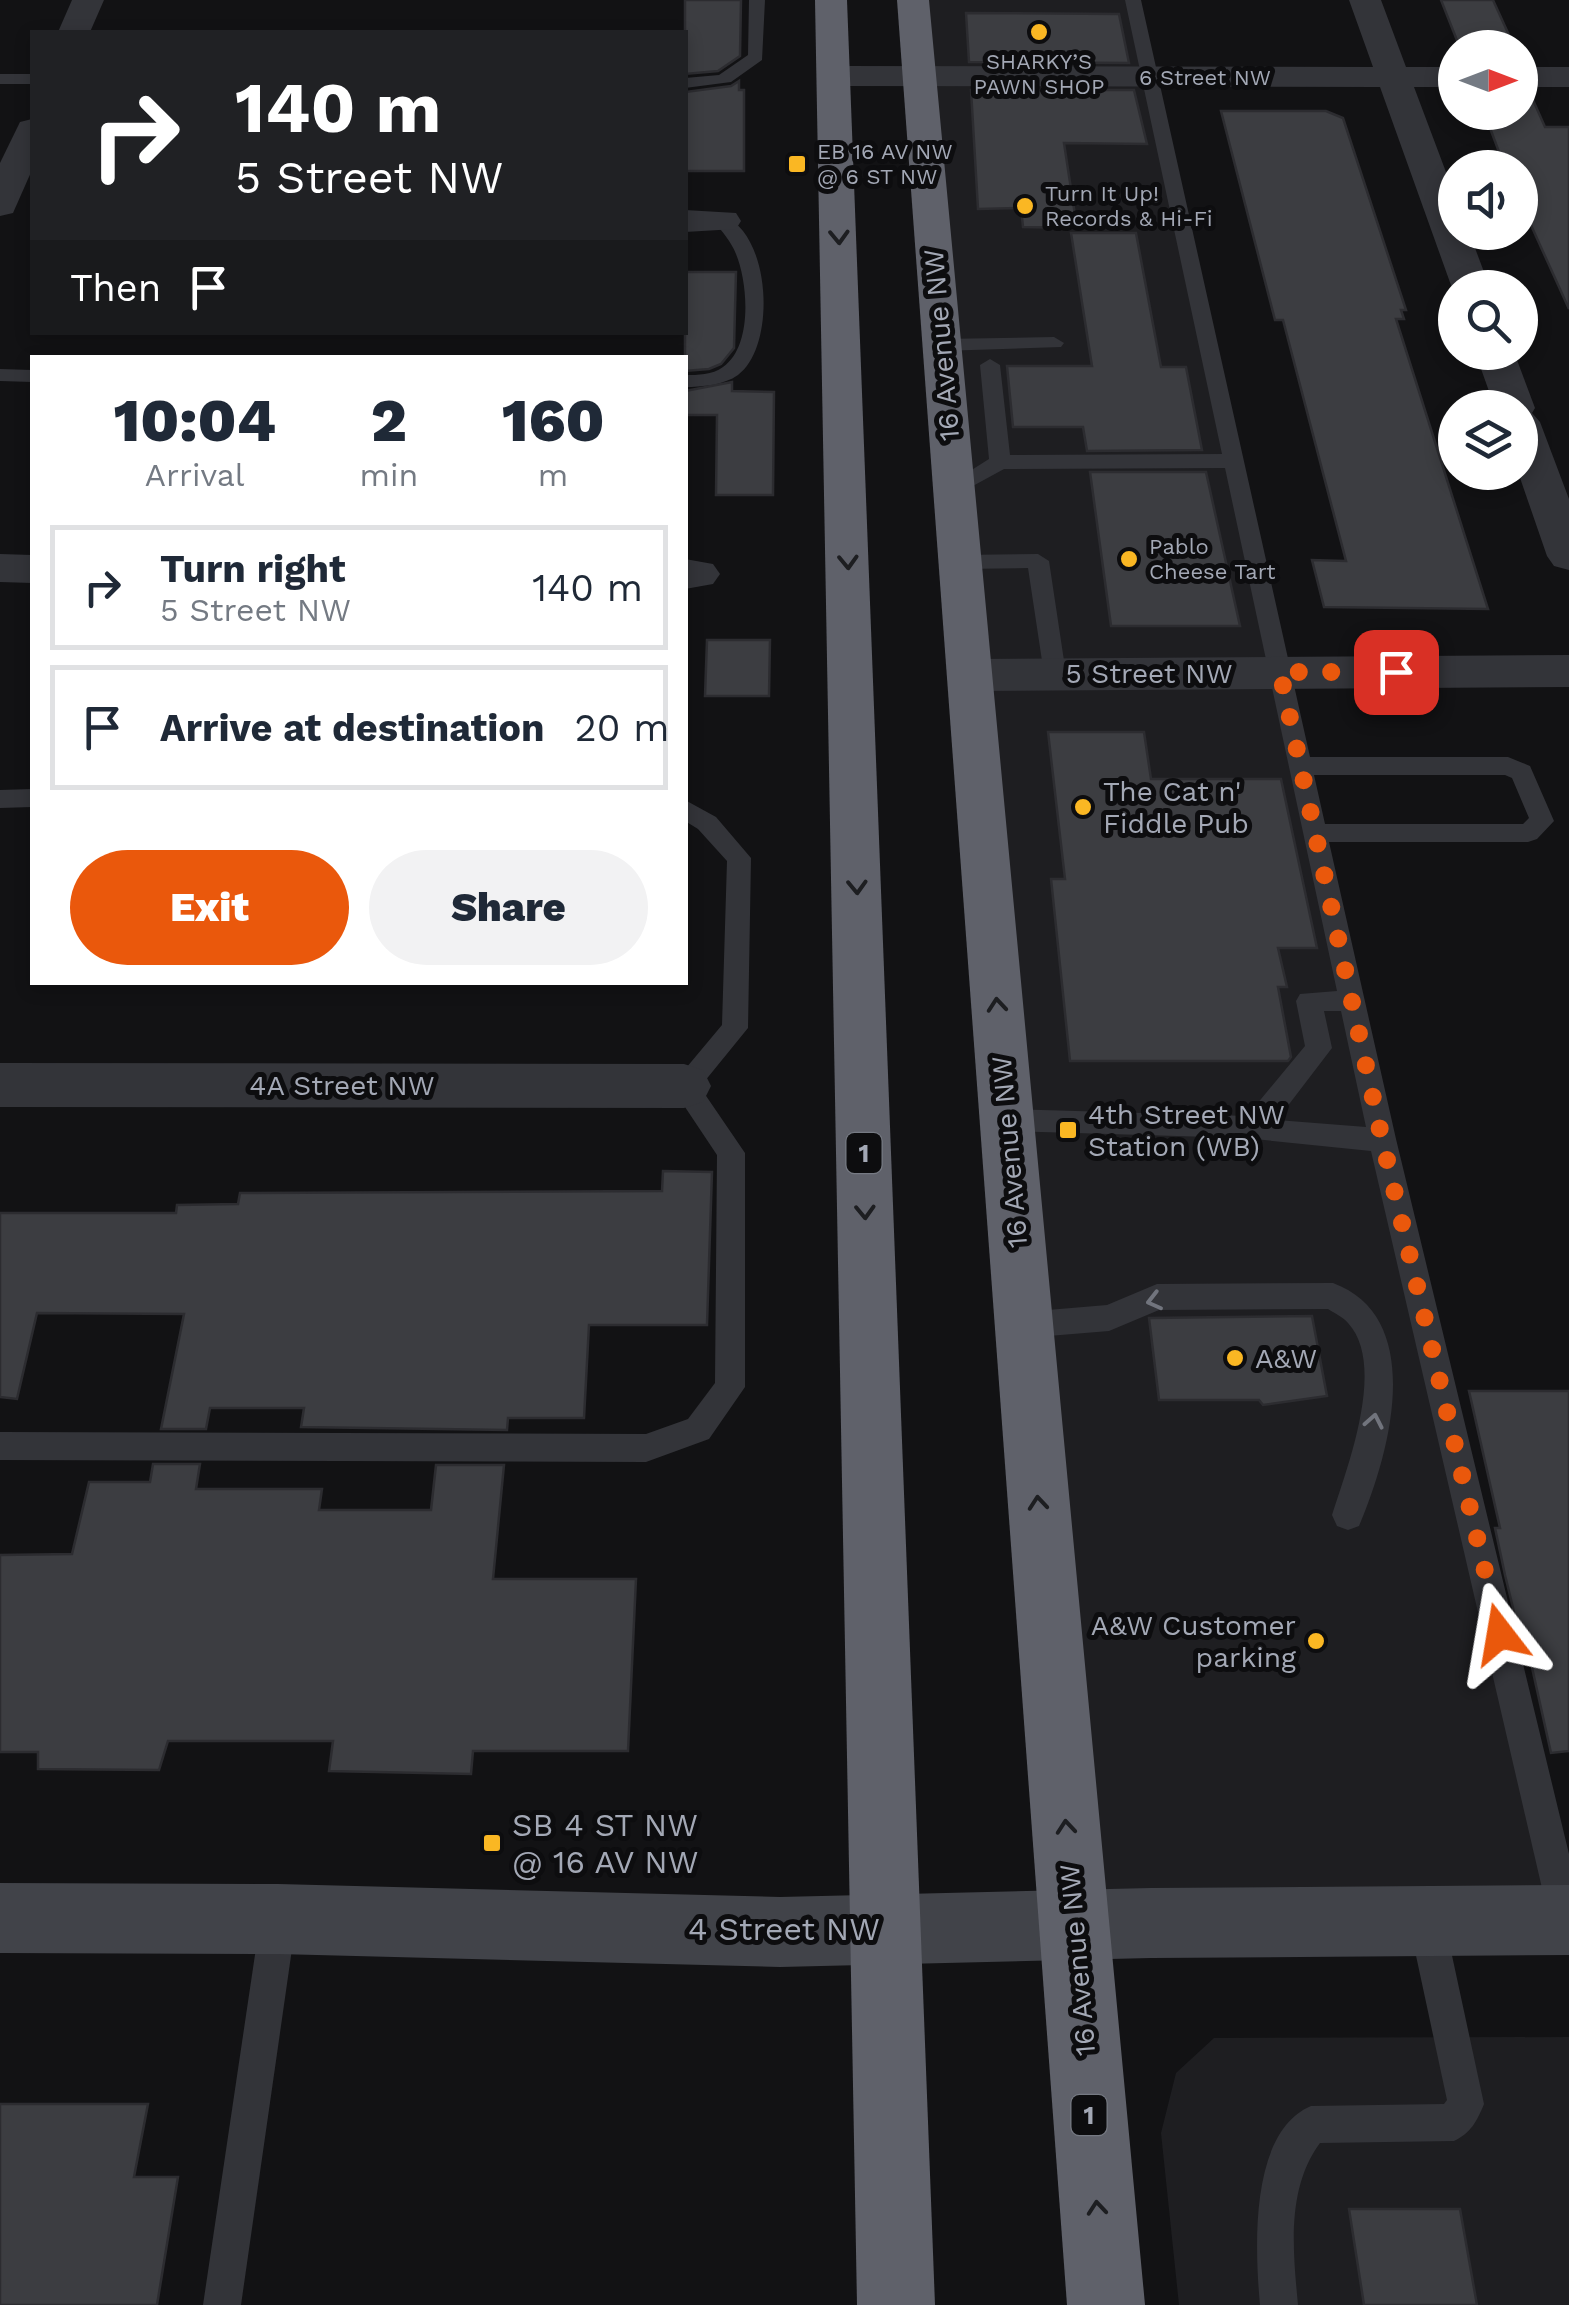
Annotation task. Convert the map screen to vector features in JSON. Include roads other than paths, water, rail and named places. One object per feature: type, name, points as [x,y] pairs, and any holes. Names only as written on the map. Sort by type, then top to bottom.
[{"type":"highway","name":"1","points":[[832,0],[896,2305]]},
{"type":"highway","name":"16 Avenue NW","points":[[913,0],[919,76],[967,366],[954,488],[958,562],[1106,2305]]},
{"type":"street","points":[[75,30],[88,0]]},
{"type":"street","points":[[1366,0],[1463,270]]},
{"type":"street","name":"6 Street NW","points":[[834,76],[1438,77]]},
{"type":"street","points":[[1538,77],[1569,77]]},
{"type":"street","points":[[0,205],[30,134]]},
{"type":"street","points":[[0,216],[30,216]]},
{"type":"street","points":[[688,221],[723,221]]},
{"type":"street","points":[[1538,471],[1569,556]]},
{"type":"street","points":[[0,568],[30,568]]},
{"type":"street","name":"5 Street NW","points":[[970,675],[1569,671]]},
{"type":"street","name":"4A Street NW","points":[[0,1084],[684,1086]]},
{"type":"street","name":"4 Street NW","points":[[0,1918],[278,1919],[735,1931],[1074,1924],[1568,1923]]},
{"type":"lane","points":[[688,83],[726,79],[745,69],[756,56],[757,0]]},
{"type":"lane","points":[[1133,0],[1382,1139],[1568,1923]]},
{"type":"lane","points":[[0,79],[30,79]]},
{"type":"lane","points":[[688,381],[734,370],[750,334],[753,281],[744,247],[723,221]]},
{"type":"lane","points":[[1000,462],[967,366],[1054,344]]},
{"type":"lane","points":[[0,375],[30,376]]},
{"type":"lane","points":[[954,488],[1000,462],[1233,462]]},
{"type":"lane","points":[[958,562],[1038,561],[1054,674]]},
{"type":"lane","points":[[1300,766],[1508,766],[1522,772],[1542,821],[1528,833],[1315,833]]},
{"type":"lane","points":[[0,798],[30,798]]},
{"type":"lane","points":[[0,1446],[646,1448],[698,1428],[730,1387],[731,1153],[684,1086],[735,1028],[739,858],[707,824],[688,811]]},
{"type":"lane","points":[[1253,1129],[1319,1048],[1309,1001],[1352,1001]]},
{"type":"lane","points":[[1006,1120],[1253,1129],[1341,1139],[1382,1139]]},
{"type":"lane","points":[[1024,1325],[1109,1318],[1157,1297],[1334,1296],[1353,1305],[1371,1328],[1380,1373],[1375,1422],[1348,1515]]},
{"type":"lane","points":[[222,2305],[278,1919]]},
{"type":"lane","points":[[1279,2305],[1274,2251],[1282,2186],[1292,2146],[1312,2125],[1454,2122],[1466,2104],[1427,1924]]},
{"type":"place","name":"SHARKY’S PAWN SHOP","points":[[1039,32]]},
{"type":"place","name":"EB 16 AV NW @ 6 ST NW","points":[[797,164]]},
{"type":"place","name":"Turn It Up! Records & Hi-Fi","points":[[1025,206]]},
{"type":"place","name":"Pablo Cheese Tart","points":[[1129,559]]},
{"type":"place","name":"The Cat n' Fiddle Pub","points":[[1083,807]]},
{"type":"place","name":"4th Street NW Station (WB)","points":[[1068,1130]]},
{"type":"place","name":"A&W","points":[[1235,1358]]},
{"type":"place","name":"A&W Customer parking","points":[[1316,1641]]},
{"type":"place","name":"SB 4 ST NW @ 16 AV NW","points":[[492,1843]]}]
